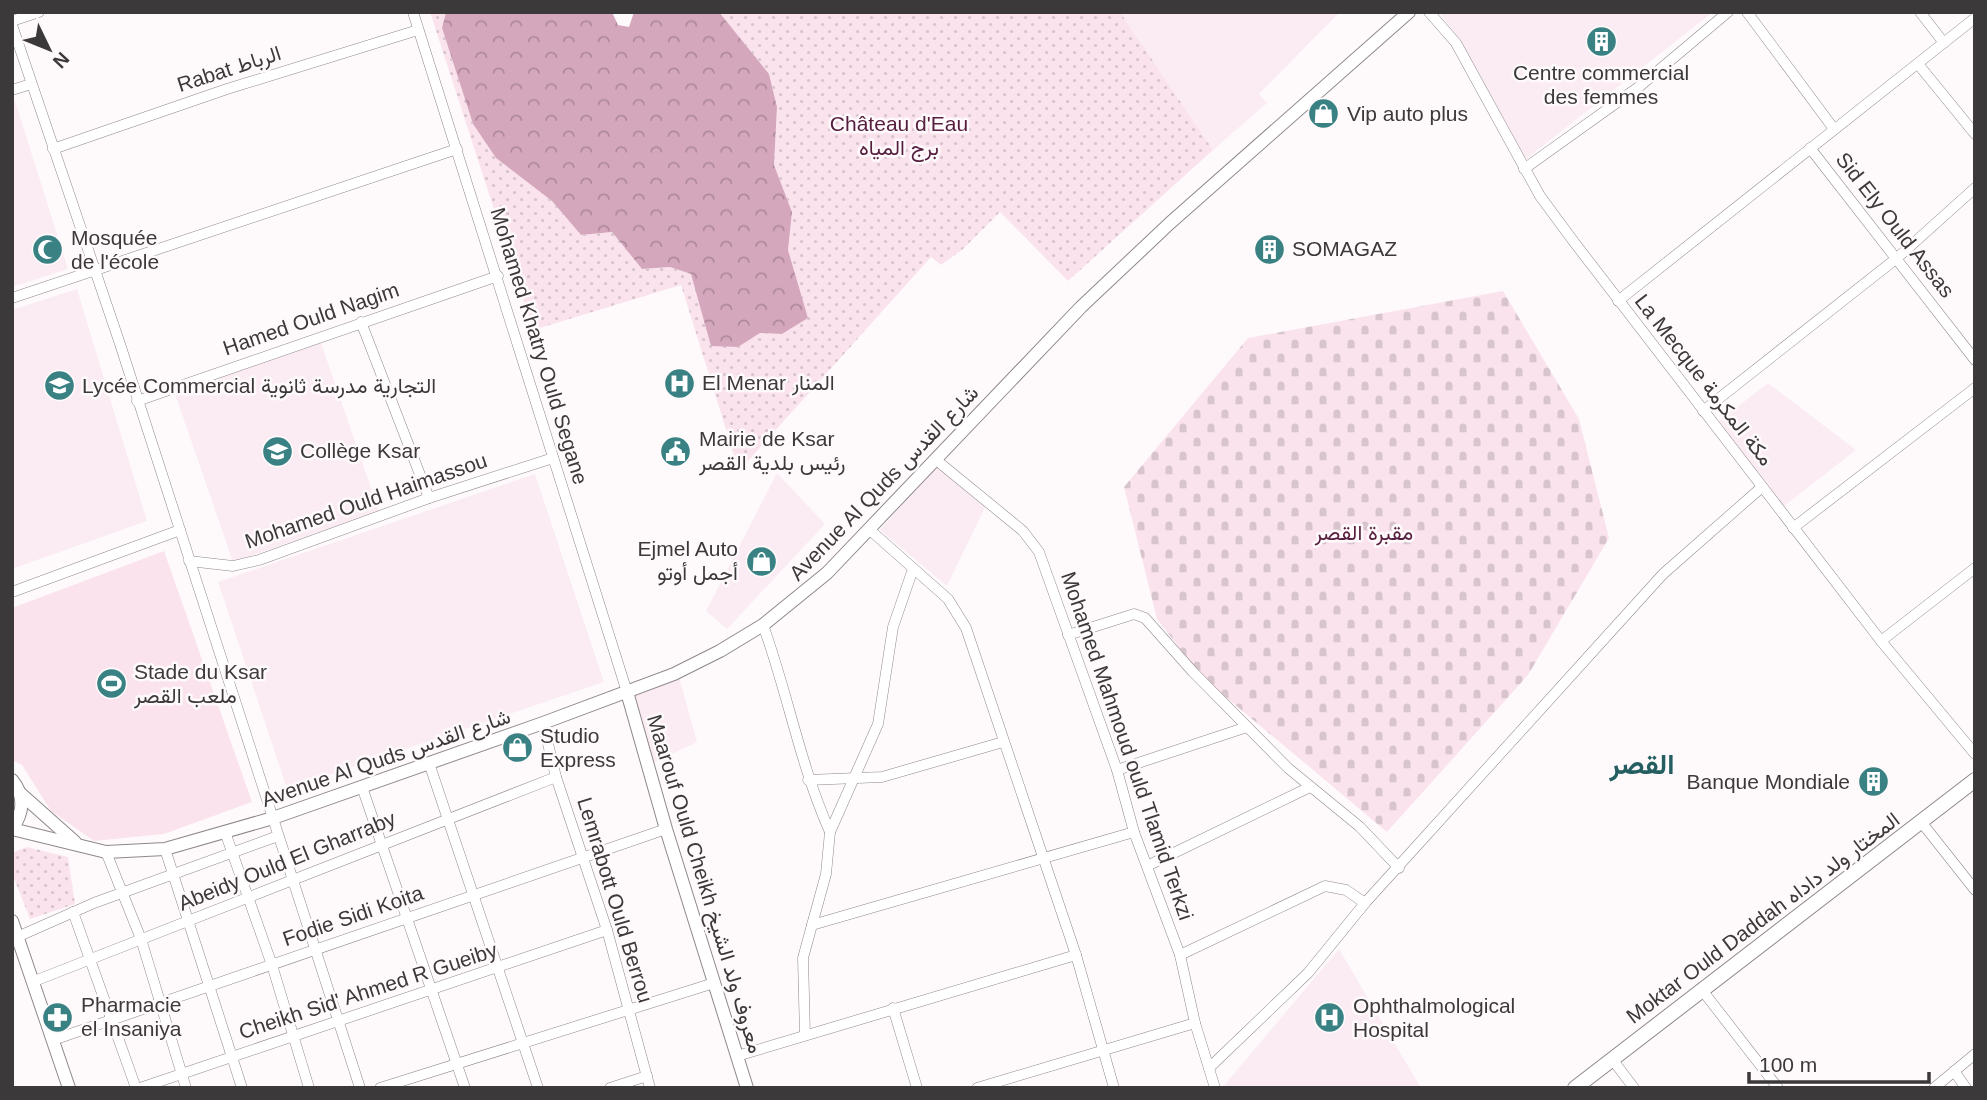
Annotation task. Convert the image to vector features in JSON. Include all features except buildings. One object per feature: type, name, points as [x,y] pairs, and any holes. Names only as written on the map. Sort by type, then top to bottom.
[{"type":"main road","name":"Moktar Ould Daddah المختار ولد داداه","points":[[1575,1088],[1975,780]]},
{"type":"street","points":[[39,12],[12,23],[180,530],[360,1088]]},
{"type":"street","name":"Mohamed Khatry Ould Segane","points":[[413,12],[627,692]]},
{"type":"street","name":"Avenue Al Quds شارع القدس","points":[[12,829],[106,852],[166,849],[273,818],[627,692],[697,663],[763,625],[805,592],[870,530],[1081,307],[1170,223],[1409,12]]},
{"type":"street","name":"La Mecque مكة المكرمة","points":[[1429,12],[1456,43],[1524,169],[1547,205],[1881,641],[1975,754]]},
{"type":"street","points":[[1524,169],[1640,86],[1728,12]]},
{"type":"street","name":"Sid Ely Ould Assas","points":[[1747,12],[1834,129]]},
{"type":"street","points":[[1920,12],[1944,43]]},
{"type":"street","points":[[1618,301],[1975,18]]},
{"type":"street","name":"Rabat الرباط","points":[[53,149],[227,89],[418,30]]},
{"type":"street","points":[[1917,64],[1975,134]]},
{"type":"street","points":[[12,90],[31,84]]},
{"type":"street","name":"Sid Ely Ould Assas","points":[[1810,148],[1975,360]]},
{"type":"street","points":[[12,299],[457,149]]},
{"type":"street","points":[[1703,411],[1897,258],[1975,188]]},
{"type":"street","name":"Hamed Ould Nagim","points":[[137,401],[498,276]]},
{"type":"street","points":[[361,322],[429,498]]},
{"type":"street","points":[[1793,528],[1975,387]]},
{"type":"street","name":"Mohamed Ould Haimassou","points":[[189,561],[243,564],[429,498],[553,458]]},
{"type":"street","name":"Mohamed Mahmoud ould Tlamid Terkzi","points":[[935,459],[1033,542],[1117,770],[1135,832],[1180,955],[1195,1023],[1215,1088]]},
{"type":"street","points":[[1209,1068],[1308,973],[1365,903],[1663,574],[1762,487]]},
{"type":"street","points":[[12,592],[180,530]]},
{"type":"street","points":[[870,530],[947,599],[959,614],[1076,955],[1114,1088]]},
{"type":"street","points":[[1881,641],[1975,568]]},
{"type":"street","points":[[805,1035],[803,958],[827,874],[830,832],[878,724],[893,627],[913,569]]},
{"type":"street","points":[[1068,635],[1134,614],[1145,618],[1247,727],[1310,787],[1360,827],[1399,868]]},
{"type":"street","points":[[763,625],[791,709],[808,780],[830,832]]},
{"type":"street","name":"Maarouf Ould Cheikh معروف ولد الشيخ","points":[[627,692],[666,829],[747,1088]]},
{"type":"street","name":"Lemrabott Ould Berrou","points":[[543,723],[556,777],[607,930],[650,1088]]},
{"type":"street","points":[[1117,770],[1247,727]]},
{"type":"street","points":[[808,780],[882,777],[1003,742]]},
{"type":"street","points":[[429,763],[538,1088]]},
{"type":"street","name":"Abeidy Ould El Gharraby","points":[[33,982],[556,777]]},
{"type":"street","name":"Avenue Al Quds شارع القدس","points":[[12,780],[21,794],[78,845]]},
{"type":"street","points":[[362,787],[465,1088]]},
{"type":"street","points":[[1147,866],[1310,787]]},
{"type":"street","points":[[12,829],[21,812],[21,794]]},
{"type":"street","points":[[1922,823],[1975,890]]},
{"type":"street","name":"Fodie Sidi Koita","points":[[53,1040],[666,829]]},
{"type":"street","points":[[225,832],[272,965],[309,1088]]},
{"type":"street","points":[[812,925],[1135,832]]},
{"type":"street","points":[[17,937],[122,893],[278,836]]},
{"type":"street","points":[[166,849],[243,1088]]},
{"type":"street","points":[[106,852],[141,939],[186,1088]]},
{"type":"street","points":[[1180,955],[1325,886],[1346,890],[1365,903]]},
{"type":"street","points":[[73,912],[110,1020],[138,1088]]},
{"type":"street","points":[[12,921],[69,1088]]},
{"type":"street","name":"Cheikh Sid' Ahmed R Gueiby","points":[[138,1088],[337,1019],[433,991],[607,930]]},
{"type":"street","points":[[737,1056],[1076,955]]},
{"type":"street","points":[[380,1088],[714,983]]},
{"type":"street","points":[[1702,990],[1778,1088]]},
{"type":"street","points":[[893,1008],[917,1088]]},
{"type":"street","points":[[977,1088],[1195,1023]]},
{"type":"street","points":[[1934,1088],[1975,1054]]},
{"type":"street","points":[[1612,1059],[1633,1088]]},
{"type":"street","points":[[1954,1072],[1966,1088]]},
{"type":"street","points":[[610,1088],[647,1076]]},
{"type":"shaded area","points":[[1120,12],[1340,12],[1259,94],[1267,103],[1213,150]]},
{"type":"shaded area","points":[[1439,12],[1713,12],[1526,159],[1461,41]]},
{"type":"shaded area","points":[[12,101],[15,101],[68,269],[12,287]]},
{"type":"shaded area","name":"Lycée Commercial التجارية مدرسة ثانوية","points":[[77,289],[147,521],[12,569],[12,310]]},
{"type":"shaded area","name":"Collège Ksar","points":[[320,340],[379,511],[233,562],[174,391]]},
{"type":"shaded area","points":[[1768,383],[1856,450],[1783,507],[1719,421]]},
{"type":"shaded area","points":[[936,466],[986,505],[947,586],[880,530]]},
{"type":"shaded area","name":"Ejmel Auto أجمل أوتو","points":[[777,473],[825,524],[727,629],[706,611]]},
{"type":"shaded area","points":[[535,474],[604,682],[287,789],[218,582]]},
{"type":"shaded area","points":[[679,677],[697,742],[649,765],[631,695]]},
{"type":"shaded area","name":"Ophthalmological Hospital","points":[[1339,949],[1421,1088],[1222,1088]]},
{"type":"green space","name":"Château d'Eau برج المياه","points":[[430,12],[446,12],[442,28],[473,124],[496,158],[552,201],[581,235],[612,232],[642,269],[670,267],[691,274],[738,347],[760,333],[782,334],[808,318],[788,250],[792,212],[774,165],[777,107],[769,74],[719,12],[1120,12],[1213,150],[1068,281],[1000,212],[963,249],[941,265],[931,257],[739,471],[681,285],[533,330]]},
{"type":"green space","points":[[446,12],[612,12],[618,25],[629,27],[634,12],[719,12],[769,74],[777,107],[774,165],[792,212],[788,250],[808,318],[782,334],[760,333],[738,347],[711,346],[691,274],[670,267],[642,269],[612,232],[581,235],[552,201],[496,158],[473,124],[442,28]]},
{"type":"green space","name":"مقبرة القصر","points":[[1503,291],[1579,419],[1609,538],[1528,675],[1387,832],[1202,677],[1157,619],[1124,487],[1248,338]]},
{"type":"green space","name":"Stade du Ksar ملعب القصر","points":[[164,551],[252,802],[164,834],[94,841],[51,811],[22,765],[12,760],[12,608]]},
{"type":"green space","points":[[27,847],[68,857],[75,904],[30,919],[12,873],[14,852]]},
{"type":"place","name":"Centre commercial des femmes","points":[[1601,41]]},
{"type":"place","name":"Vip auto plus","points":[[1324,114]]},
{"type":"place","name":"SOMAGAZ","points":[[1269,249]]},
{"type":"place","name":"Mosquée de l'école","points":[[48,250]]},
{"type":"place","name":"El Menar المنار","points":[[679,383]]},
{"type":"place","name":"Lycée Commercial التجارية مدرسة ثانوية","points":[[59,386]]},
{"type":"place","name":"Collège Ksar","points":[[277,451]]},
{"type":"place","name":"Mairie de Ksar رئيس بلدية القصر","points":[[676,451]]},
{"type":"place","name":"Ejmel Auto أجمل أوتو","points":[[761,561]]},
{"type":"place","name":"Stade du Ksar ملعب القصر","points":[[111,684]]},
{"type":"place","name":"Studio Express","points":[[517,748]]},
{"type":"place","name":"Banque Mondiale","points":[[1873,782]]},
{"type":"place","name":"Pharmacie el Insaniya","points":[[58,1017]]},
{"type":"place","name":"Ophthalmological Hospital","points":[[1330,1018]]},
{"type":"district","name":"القصر","points":[[1642,764]]}]
